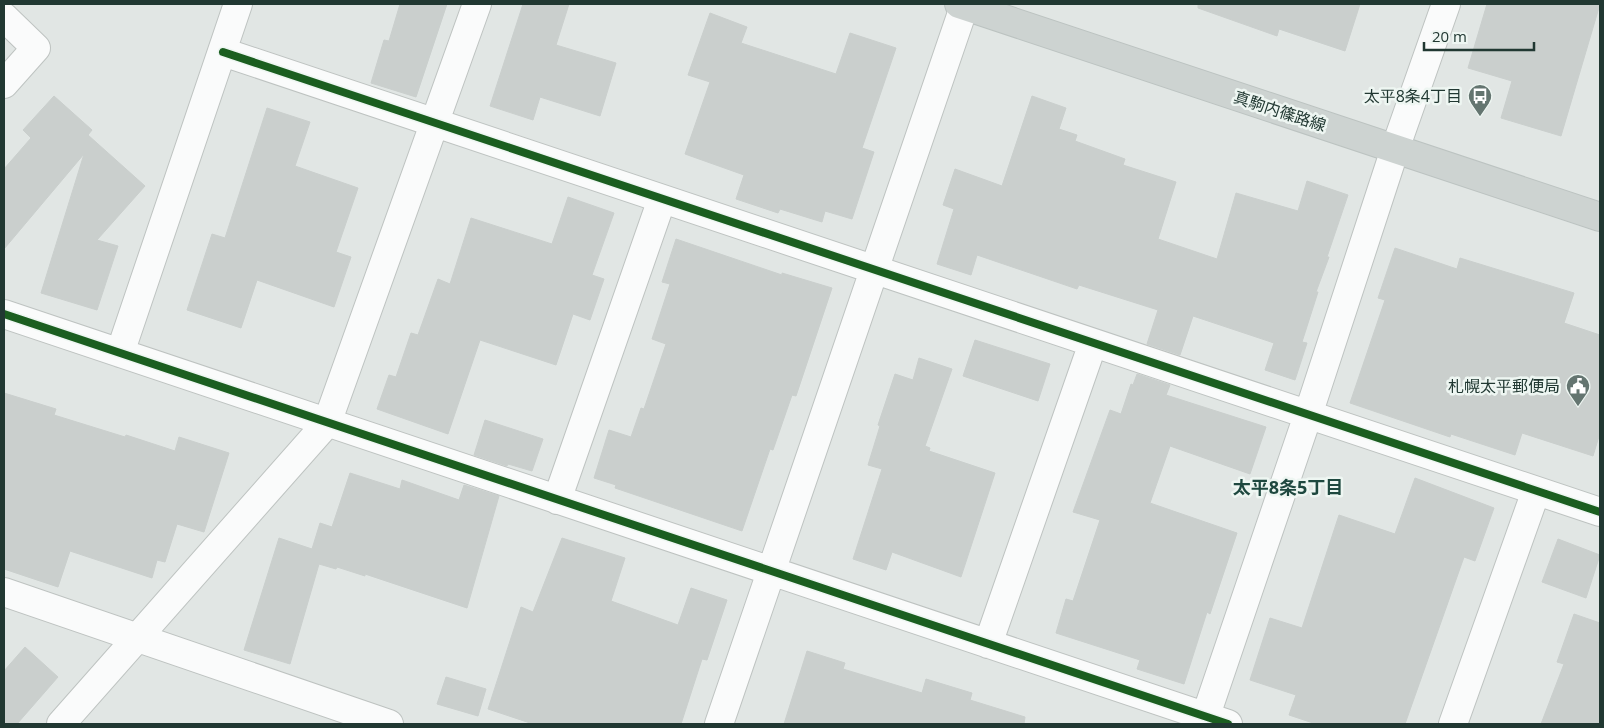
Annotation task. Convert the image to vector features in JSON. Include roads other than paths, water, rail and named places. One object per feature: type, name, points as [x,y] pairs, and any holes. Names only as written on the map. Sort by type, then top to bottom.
[{"type":"main road","name":"真駒内篠路線","points":[[963,4],[1600,217]]},
{"type":"street","points":[[120,353],[238,4]]},
{"type":"street","points":[[61,724],[327,423],[477,4]]},
{"type":"street","points":[[719,724],[963,4]]},
{"type":"street","points":[[4,314],[988,644],[1212,722],[1308,415],[1395,149],[1446,4]]},
{"type":"street","points":[[4,17],[36,48],[4,84]]},
{"type":"street","points":[[223,52],[1600,512]]},
{"type":"street","points":[[558,500],[662,199]]},
{"type":"street","points":[[988,644],[1093,342]]},
{"type":"street","points":[[1453,724],[1536,491]]},
{"type":"street","points":[[4,592],[389,724]]},
{"type":"place","name":"太平8条4丁目","points":[[1480,117]]},
{"type":"place","name":"札幌太平郵便局","points":[[1578,407]]},
{"type":"district","name":"太平8条5丁目","points":[[1288,488]]}]
